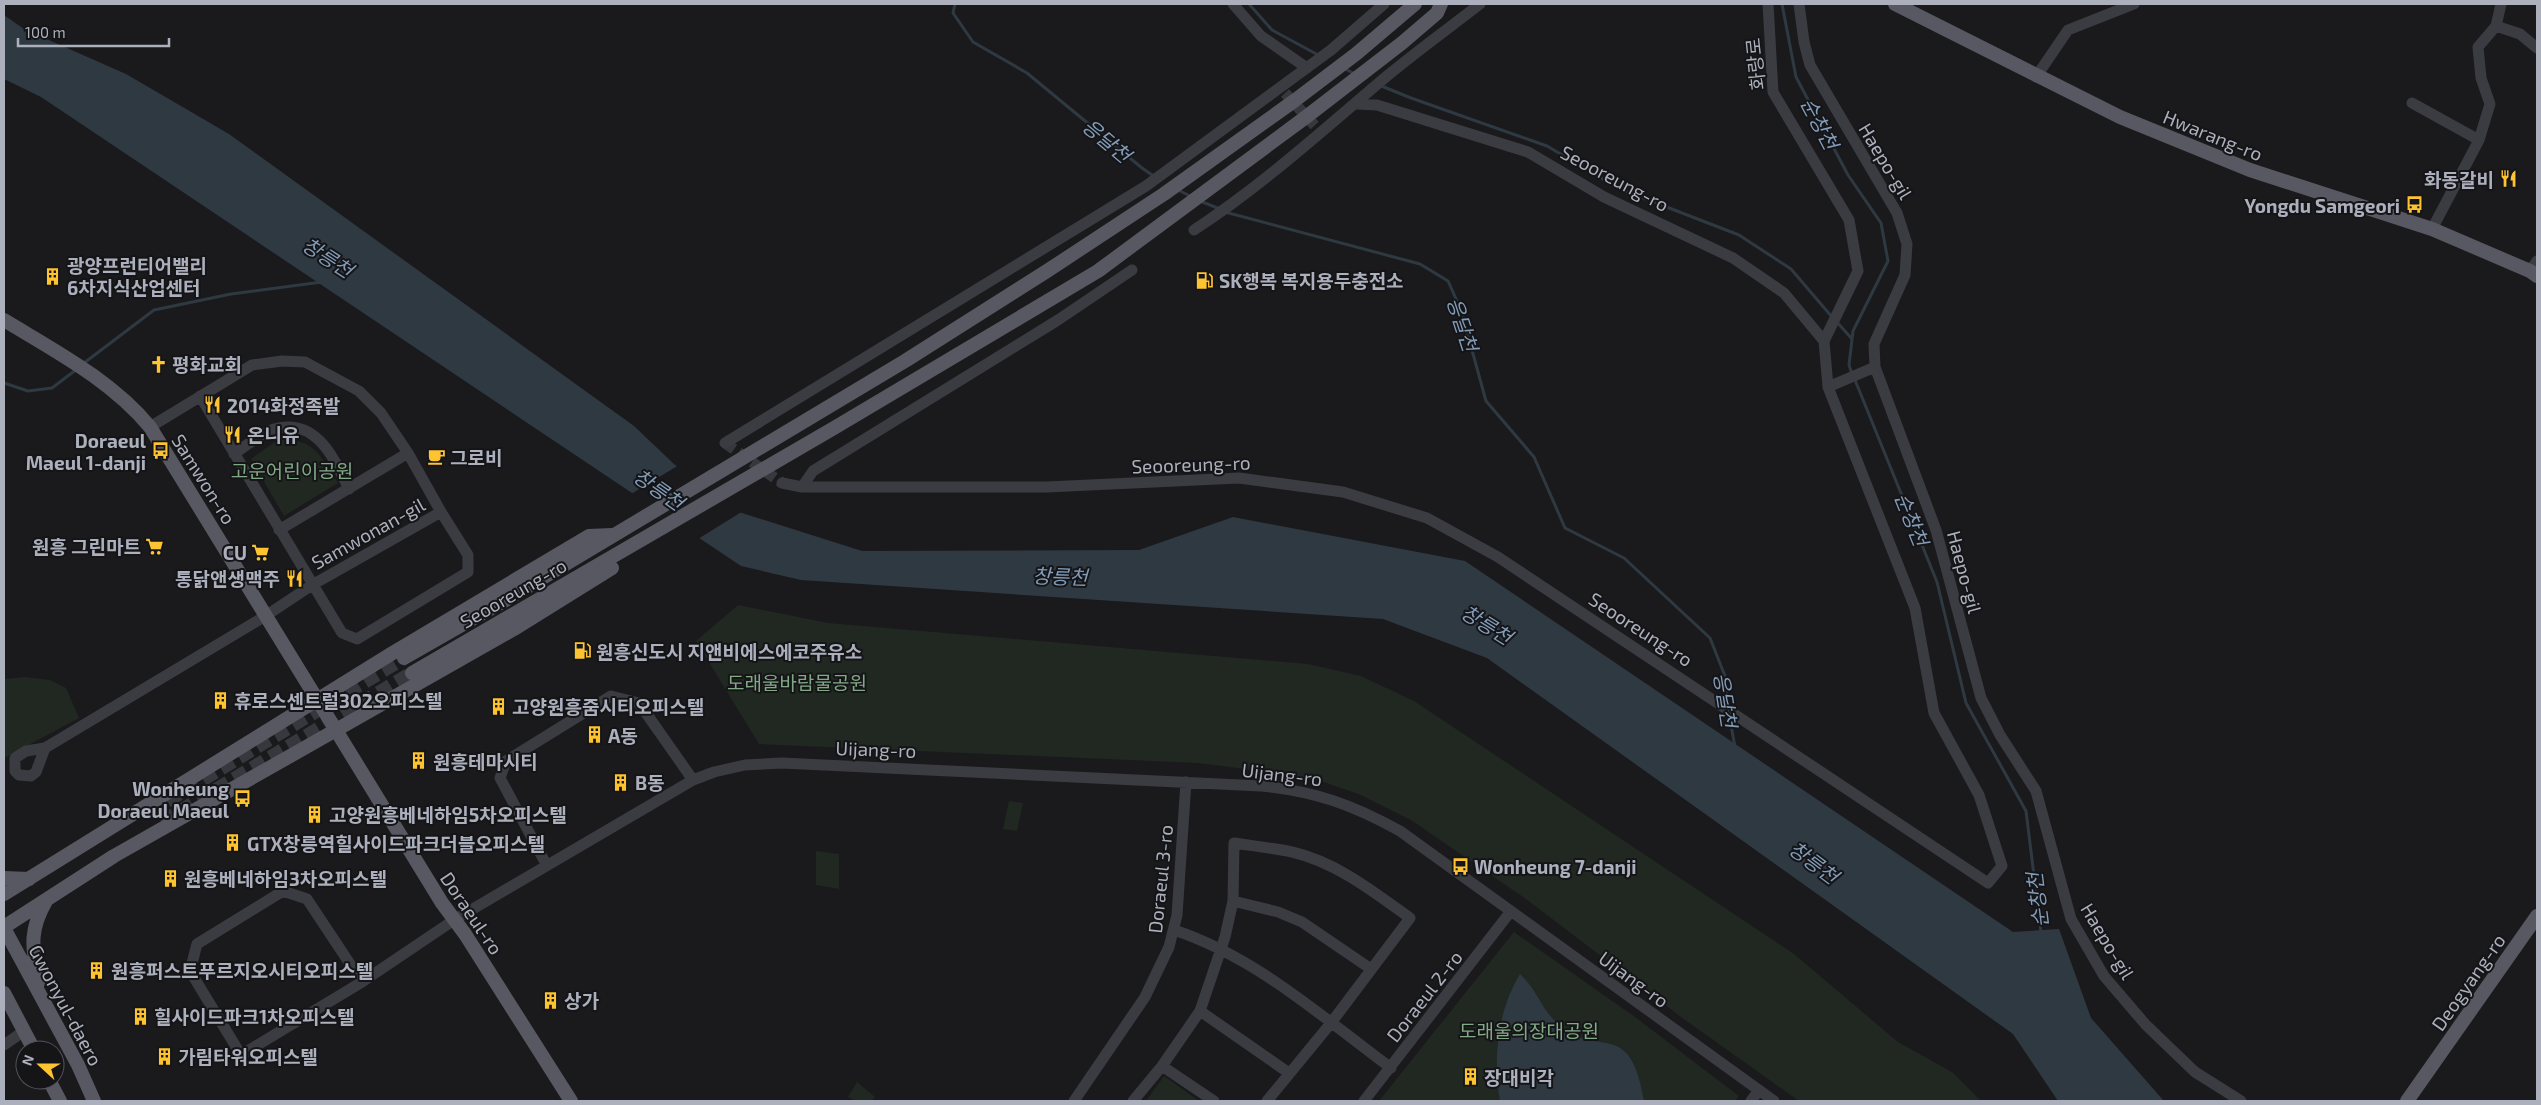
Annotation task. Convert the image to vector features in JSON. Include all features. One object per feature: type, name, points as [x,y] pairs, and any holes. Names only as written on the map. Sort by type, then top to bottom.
[{"type":"main road","name":"Seooreung-ro","points":[[404,658],[905,361],[1164,194],[1333,72],[1415,4]]},
{"type":"main road","name":"Seooreung-ro","points":[[412,672],[631,547],[1098,271],[1368,69],[1437,13],[1440,4]]},
{"type":"main road","name":"Hwarang-ro","points":[[1895,4],[2036,77],[2120,117],[2250,170],[2432,229],[2535,270]]},
{"type":"main road","name":"Samwon-ro","points":[[4,320],[92,375],[134,408],[150,427],[267,616],[331,724]]},
{"type":"main road","points":[[4,894],[318,700],[589,536],[615,534]]},
{"type":"main road","points":[[4,928],[47,898],[114,856],[331,724],[514,629],[612,568],[631,547]]},
{"type":"main road","name":"Doraeul-ro","points":[[331,724],[571,1101]]},
{"type":"main road","points":[[4,878],[30,879]]},
{"type":"main road","points":[[40,994],[32,935],[39,912],[47,898]]},
{"type":"main road","name":"Deogyang-ro","points":[[2407,1101],[2537,916]]},
{"type":"main road","name":"Gwonyul-daero","points":[[4,928],[94,1101]]},
{"type":"main road","points":[[4,994],[29,1040]]},
{"type":"street","points":[[1233,4],[1261,36],[1310,66]]},
{"type":"street","points":[[725,443],[1151,182],[1283,90],[1384,4]]},
{"type":"street","points":[[1194,230],[1239,199],[1319,130],[1358,104],[1368,92],[1389,74],[1480,4]]},
{"type":"street","name":"화랑로","points":[[1768,4],[1773,92],[1849,220],[1858,271],[1825,338]]},
{"type":"street","name":"Haepo-gil","points":[[1800,4],[1804,42],[1810,65],[1897,213],[1907,244],[1905,275],[1874,344],[1871,369],[1936,530],[1981,698],[2000,735],[2036,791],[2071,919],[2104,976],[2146,1025],[2195,1072],[2241,1101]]},
{"type":"street","points":[[2036,77],[2068,30],[2134,4]]},
{"type":"street","points":[[2432,229],[2479,140],[2490,104],[2481,78],[2478,48],[2496,26],[2501,4]]},
{"type":"street","points":[[2496,26],[2520,34],[2537,48]]},
{"type":"street","name":"Seooreung-ro","points":[[782,483],[802,487],[1065,486],[1239,478],[1343,492],[1427,518],[1498,557],[1988,883],[2002,866],[1978,795],[1934,713],[1915,608],[1833,385],[1825,338],[1784,293],[1733,258],[1604,197],[1528,152],[1377,105],[1358,104]]},
{"type":"street","points":[[2412,104],[2479,140]]},
{"type":"street","points":[[802,487],[813,471],[1058,320],[1132,270]]},
{"type":"street","name":"Samwonan-gil","points":[[150,427],[200,396],[252,365],[282,361],[305,362],[360,391],[381,413],[408,453],[441,512],[468,554],[468,572],[357,639],[342,633],[200,396]]},
{"type":"street","points":[[1833,385],[1871,369]]},
{"type":"street","points":[[234,454],[273,430],[287,428],[302,430],[314,436],[329,450],[349,489]]},
{"type":"street","points":[[279,530],[408,453]]},
{"type":"street","name":"Samwonan-gil","points":[[267,616],[312,585],[441,512]]},
{"type":"street","points":[[45,748],[267,616]]},
{"type":"street","points":[[546,864],[500,778],[506,761],[611,696],[640,703],[693,780]]},
{"type":"street","name":"Uijang-ro","points":[[362,982],[307,899],[283,891],[197,944],[190,971],[241,1055],[362,982],[454,920],[546,864],[693,780],[714,772],[745,765],[782,763],[1286,788],[1313,793],[1354,807],[1400,831],[1774,1101]]},
{"type":"street","name":"Doraeul 3-ro","points":[[1074,1101],[1145,997],[1169,947],[1174,930],[1186,782]]},
{"type":"street","points":[[1133,1101],[1162,1066],[1200,1011],[1221,950],[1233,901],[1234,843],[1293,852],[1338,871],[1361,883],[1410,918],[1331,1023],[1268,1101]]},
{"type":"street","points":[[1233,901],[1278,912],[1302,922],[1371,969]]},
{"type":"street","name":"Doraeul 2-ro","points":[[1364,1101],[1511,911]]},
{"type":"street","points":[[1174,930],[1221,950],[1283,986],[1390,1068]]},
{"type":"street","points":[[1200,1011],[1289,1073]]},
{"type":"street","points":[[4,1045],[24,1031]]},
{"type":"street","points":[[1162,1066],[1214,1101]]},
{"type":"street","points":[[1751,1101],[1759,1090]]},
{"type":"green space","name":"고운어린이공원","points":[[279,439],[301,442],[309,446],[321,457],[338,483],[284,516],[251,459]]},
{"type":"green space","name":"도래울바람물공원","points":[[738,605],[828,623],[1308,664],[1361,676],[1414,701],[1794,954],[1898,1042],[1952,1072],[1981,1101],[1799,1101],[1681,1017],[1526,899],[1411,820],[1361,795],[1321,781],[1287,774],[1198,763],[759,744],[696,641]]},
{"type":"green space","points":[[25,677],[50,680],[66,688],[79,718],[4,758],[4,679]]},
{"type":"green space","points":[[1009,801],[1023,803],[1017,831],[1003,829]]},
{"type":"green space","points":[[816,851],[839,854],[839,889],[816,885]]},
{"type":"green space","name":"도래울의장대공원","points":[[1514,932],[1635,1017],[1739,1096],[1735,1101],[1379,1101]]},
{"type":"green space","points":[[1164,1076],[1199,1101],[1146,1101]]},
{"type":"green space","points":[[857,1082],[875,1097],[872,1101],[855,1101],[848,1097]]},
{"type":"water","name":"창릉천","points":[[4,15],[24,29],[126,74],[229,134],[634,426],[674,464],[739,512],[862,551],[1139,550],[1233,517],[1465,561],[2013,932],[2059,929],[2091,1018],[2164,1101],[2058,1101],[2013,1034],[1487,658],[1383,619],[801,580],[741,566],[41,97],[4,79]]},
{"type":"water","points":[[1520,974],[1531,986],[1549,1015],[1569,1032],[1583,1038],[1620,1048],[1630,1057],[1638,1074],[1644,1101],[1500,1101],[1497,1069],[1499,1036],[1506,1004]]},
{"type":"pier","points":[[679,465],[743,511],[698,539],[631,494]]},
{"type":"waterway","name":"응달천","points":[[955,4],[953,13],[973,42],[1027,73],[1155,177]]},
{"type":"waterway","points":[[1249,4],[1272,30],[1320,56]]},
{"type":"waterway","name":"순창천","points":[[1782,4],[1796,77],[1848,175],[1881,223],[1888,261],[1853,331],[1849,365],[1852,374]]},
{"type":"waterway","points":[[1343,68],[1355,74]]},
{"type":"waterway","points":[[1379,85],[1547,146],[1620,189],[1739,235],[1791,269],[1832,317]]},
{"type":"waterway","name":"응달천","points":[[1178,190],[1192,197]]},
{"type":"waterway","name":"응달천","points":[[1200,201],[1220,209]]},
{"type":"waterway","name":"응달천","points":[[1225,212],[1420,264],[1448,281],[1461,310],[1486,401],[1534,457],[1565,528],[1624,558],[1710,638],[1725,676],[1728,706]]},
{"type":"waterway","points":[[84,363],[154,310],[231,294],[322,282]]},
{"type":"waterway","points":[[1836,321],[1852,339]]},
{"type":"waterway","points":[[4,383],[28,391],[52,388],[77,369]]},
{"type":"waterway","name":"순창천","points":[[1855,380],[1937,582],[1966,703],[2026,811],[2041,932]]},
{"type":"waterway","name":"응달천","points":[[1729,714],[1735,747]]},
{"type":"tunnel","points":[[1285,93],[1316,127]]},
{"type":"tunnel","points":[[725,443],[782,483]]},
{"type":"tunnel","points":[[167,801],[404,658]]},
{"type":"tunnel","points":[[162,822],[412,673]]},
{"type":"place","name":"화동갈비","points":[[2508,179]]},
{"type":"place","name":"Yongdu Samgeori","points":[[2414,205]]},
{"type":"place","name":"광양프런티어밸리 6차지식산업센터","points":[[53,276]]},
{"type":"place","name":"SK행복 복지용두충전소","points":[[1205,280]]},
{"type":"place","name":"평화교회","points":[[158,364]]},
{"type":"place","name":"2014화정족발","points":[[213,405]]},
{"type":"place","name":"온니유","points":[[233,434]]},
{"type":"place","name":"Doraeul Maeul 1-danji","points":[[160,451]]},
{"type":"place","name":"그로비","points":[[436,457]]},
{"type":"place","name":"원흥 그린마트","points":[[155,546]]},
{"type":"place","name":"CU","points":[[261,552]]},
{"type":"place","name":"통닭앤생맥주","points":[[294,578]]},
{"type":"place","name":"원흥신도시 지앤비에스에코주유소","points":[[582,651]]},
{"type":"place","name":"휴로스센트럴302오피스텔","points":[[220,700]]},
{"type":"place","name":"고양원흥줌시티오피스텔","points":[[498,706]]},
{"type":"place","name":"A동","points":[[594,735]]},
{"type":"place","name":"원흥테마시티","points":[[419,761]]},
{"type":"place","name":"B동","points":[[621,782]]},
{"type":"place","name":"Wonheung Doraeul Maeul","points":[[243,799]]},
{"type":"place","name":"고양원흥베네하임5차오피스텔","points":[[315,814]]},
{"type":"place","name":"GTX창릉역힐사이드파크더블오피스텔","points":[[233,843]]},
{"type":"place","name":"Wonheung 7-danji","points":[[1460,866]]},
{"type":"place","name":"원흥베네하임3차오피스텔","points":[[170,878]]},
{"type":"place","name":"원흥퍼스트푸르지오시티오피스텔","points":[[97,970]]},
{"type":"place","name":"상가","points":[[550,1000]]},
{"type":"place","name":"힐사이드파크1차오피스텔","points":[[140,1016]]},
{"type":"place","name":"가림타워오피스텔","points":[[164,1056]]},
{"type":"place","name":"장대비각","points":[[1470,1077]]}]
